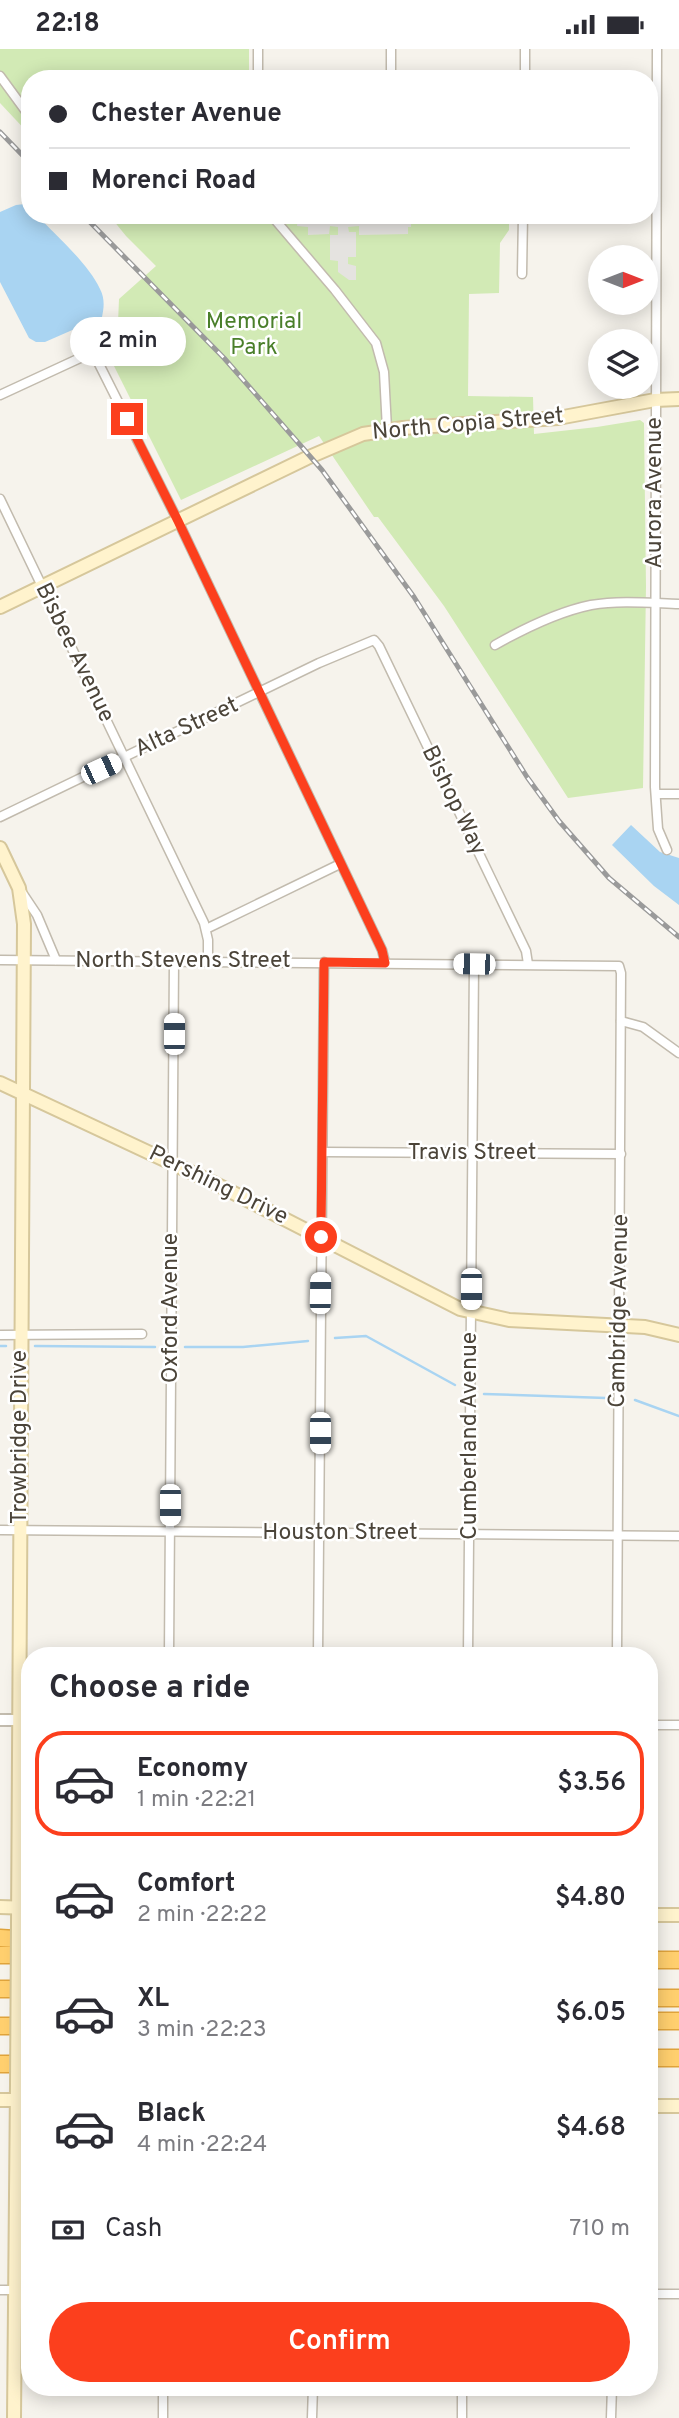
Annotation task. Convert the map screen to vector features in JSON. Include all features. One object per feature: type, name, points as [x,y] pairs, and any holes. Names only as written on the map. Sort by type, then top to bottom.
[{"type":"highway","points":[[0,1938],[21,1939]]},
{"type":"highway","points":[[0,1955],[21,1955]]},
{"type":"highway","points":[[658,1960],[679,1960]]},
{"type":"highway","points":[[0,1989],[21,1989]]},
{"type":"highway","points":[[658,1998],[679,1998]]},
{"type":"highway","points":[[0,2018],[21,2018]]},
{"type":"highway","points":[[658,2021],[679,2021]]},
{"type":"highway","points":[[0,2026],[21,2026]]},
{"type":"highway","points":[[0,2055],[21,2055]]},
{"type":"highway","points":[[658,2058],[679,2058]]},
{"type":"highway","points":[[0,2064],[21,2064]]},
{"type":"main road","name":"North Copia Street","points":[[0,607],[363,434],[387,429],[550,419],[679,398]]},
{"type":"main road","name":"Trowbridge Drive","points":[[0,848],[19,888],[24,924],[20,1530],[22,1647]]},
{"type":"main road","name":"Pershing Drive","points":[[0,1083],[173,1163],[440,1300],[471,1312],[509,1320],[645,1327],[679,1335]]},
{"type":"main road","points":[[0,1907],[21,1908]]},
{"type":"main road","points":[[658,1915],[679,1915]]},
{"type":"main road","name":"Trowbridge Drive","points":[[21,1916],[18,1924],[17,2084],[21,2095]]},
{"type":"main road","points":[[0,2099],[21,2100]]},
{"type":"main road","points":[[658,2106],[679,2106]]},
{"type":"main road","name":"Trowbridge Drive","points":[[13,2418],[14,2290],[21,2142]]},
{"type":"street","points":[[258,49],[258,70]]},
{"type":"street","points":[[391,49],[391,70]]},
{"type":"street","points":[[525,49],[525,70]]},
{"type":"street","name":"Aurora Avenue","points":[[656,70],[657,49]]},
{"type":"street","points":[[0,76],[21,105]]},
{"type":"street","points":[[279,224],[364,326],[380,353],[384,372],[387,429]]},
{"type":"street","points":[[522,274],[523,224]]},
{"type":"street","name":"Aurora Avenue","points":[[654,224],[655,787],[658,829],[667,850]]},
{"type":"street","points":[[0,395],[93,352],[178,521],[382,950],[385,963]]},
{"type":"street","name":"Bisbee Avenue","points":[[0,499],[206,929],[208,961]]},
{"type":"street","points":[[495,645],[568,611],[611,603],[679,604]]},
{"type":"street","name":"Alta Street","points":[[0,817],[374,640]]},
{"type":"street","name":"Bishop Way","points":[[374,640],[526,951],[528,964]]},
{"type":"street","points":[[657,794],[679,795]]},
{"type":"street","points":[[206,929],[340,864]]},
{"type":"street","points":[[19,888],[37,915],[56,960]]},
{"type":"street","name":"North Stevens Street","points":[[0,960],[619,966]]},
{"type":"street","name":"Oxford Avenue","points":[[169,1647],[174,961]]},
{"type":"street","points":[[318,1647],[324,962]]},
{"type":"street","name":"Cumberland Avenue","points":[[468,1647],[474,964]]},
{"type":"street","name":"Cambridge Avenue","points":[[617,1647],[621,1154],[619,966]]},
{"type":"street","points":[[621,1021],[643,1027],[679,1053]]},
{"type":"street","name":"Travis Street","points":[[323,1152],[621,1154]]},
{"type":"street","points":[[0,1335],[142,1334]]},
{"type":"street","name":"Houston Street","points":[[0,1530],[679,1536]]},
{"type":"street","points":[[0,1720],[21,1720]]},
{"type":"street","points":[[658,1725],[679,1725]]},
{"type":"street","points":[[0,2290],[21,2290]]},
{"type":"street","points":[[658,2294],[679,2294]]},
{"type":"street","points":[[163,2396],[163,2418]]},
{"type":"street","points":[[312,2418],[313,2396]]},
{"type":"street","points":[[462,2396],[462,2418]]},
{"type":"street","points":[[611,2418],[612,2396]]},
{"type":"green space","points":[[0,49],[249,49],[249,70],[21,70],[21,125],[0,103]]},
{"type":"green space","name":"Memorial Park","points":[[116,224],[509,224],[509,230],[500,243],[499,293],[469,294],[468,396],[533,397],[534,434],[640,420],[644,423],[646,586],[643,788],[568,798],[444,606],[378,517],[374,517],[319,436],[181,500],[101,340],[104,330],[118,323],[119,299],[156,266]]},
{"type":"shaded area","points":[[411,224],[408,234],[359,235],[359,226],[348,227],[349,232],[356,232],[356,257],[348,257],[348,264],[356,266],[356,280],[349,280],[338,272],[338,261],[330,260],[330,235],[338,235],[338,227],[330,226],[329,234],[308,235],[308,227],[297,226]]},
{"type":"water","points":[[21,204],[21,224],[46,224],[95,279],[102,292],[102,317],[45,342],[36,342],[29,338],[0,282],[0,212]]},
{"type":"water","points":[[631,825],[660,852],[679,858],[679,905],[654,886],[612,845]]},
{"type":"waterway","points":[[335,1338],[366,1336],[455,1385]]},
{"type":"waterway","points":[[185,1347],[243,1347],[308,1341]]},
{"type":"waterway","points":[[0,1346],[6,1346]]},
{"type":"waterway","points":[[35,1346],[155,1347]]},
{"type":"waterway","points":[[484,1394],[606,1398]]},
{"type":"waterway","points":[[635,1400],[679,1416]]},
{"type":"railway","points":[[0,132],[21,154]]},
{"type":"railway","points":[[92,224],[224,358],[322,470],[414,597],[527,777],[559,821],[609,878],[679,937]]},
{"type":"route","points":[[127,419],[382,950],[385,963],[324,962],[321,1237]]}]
